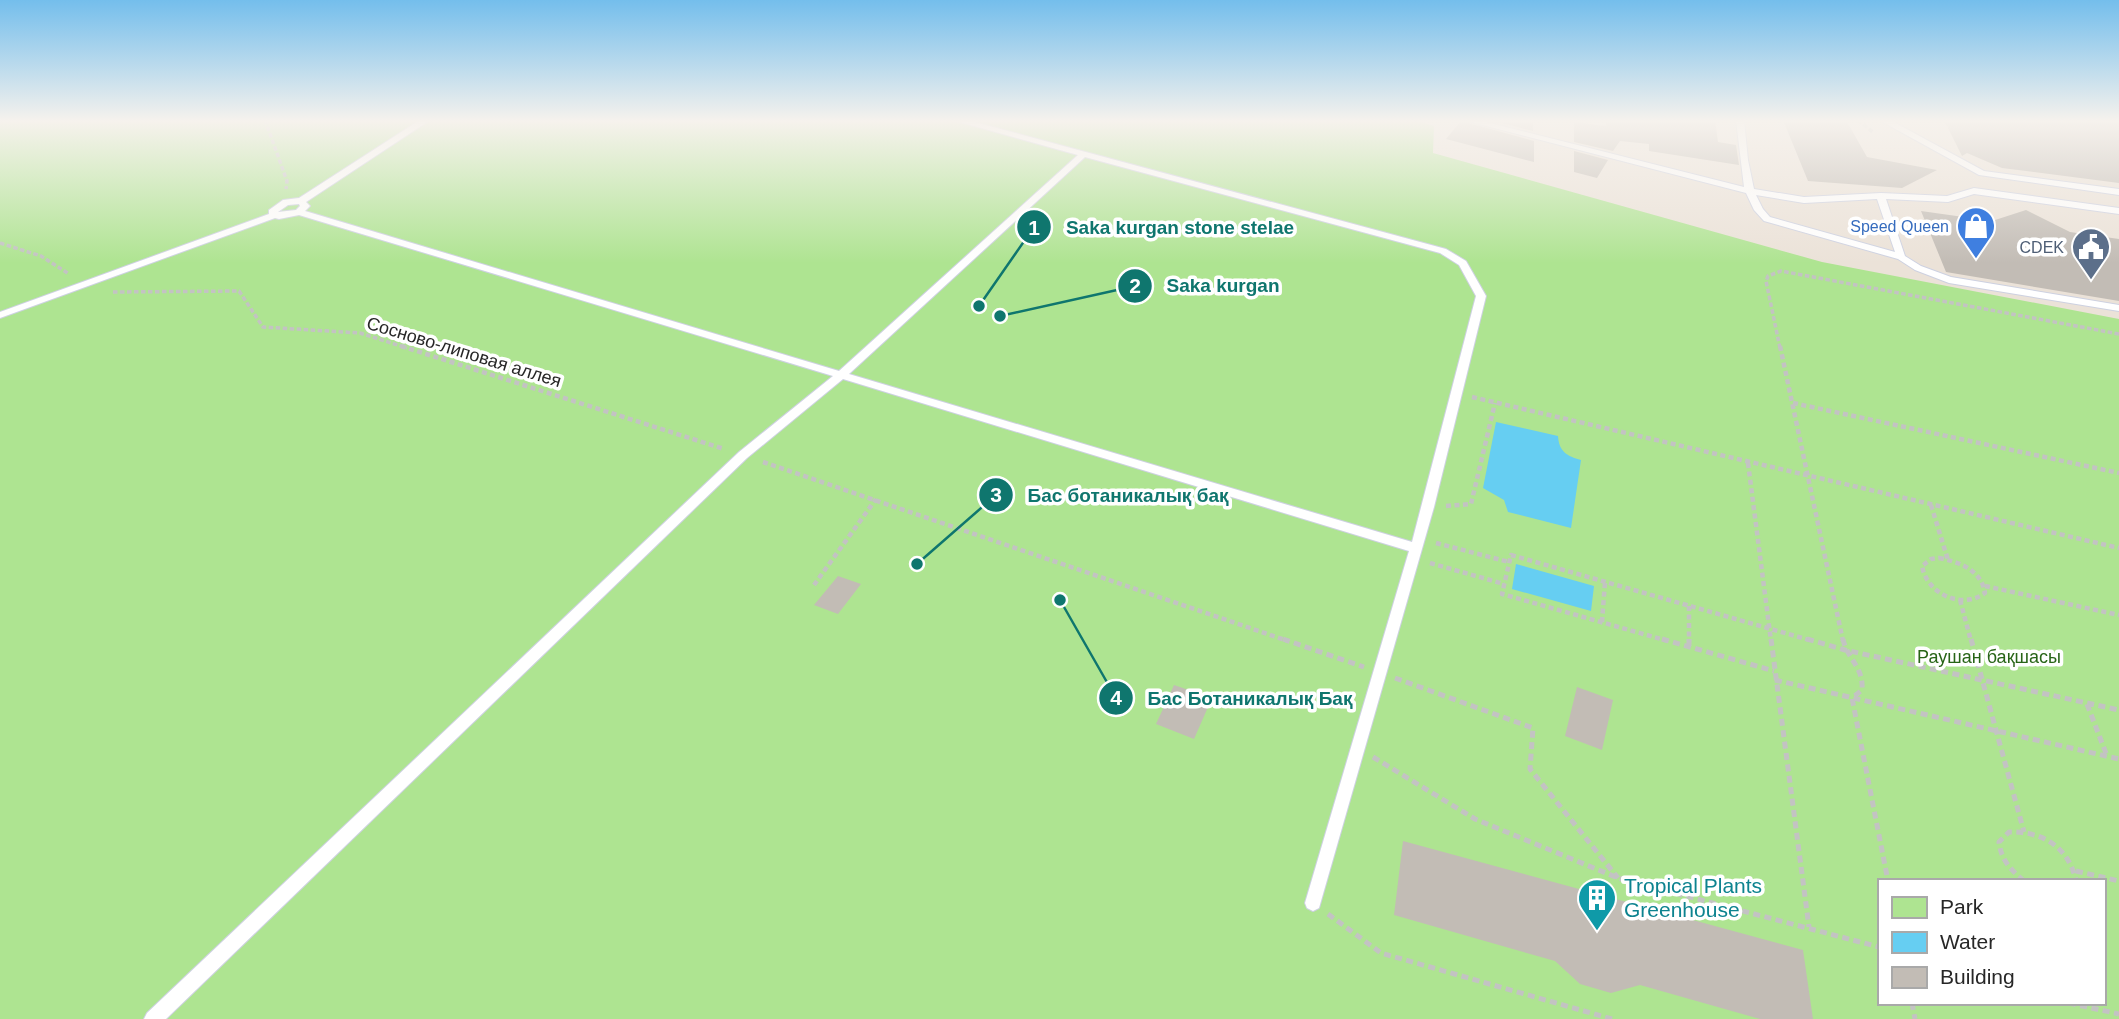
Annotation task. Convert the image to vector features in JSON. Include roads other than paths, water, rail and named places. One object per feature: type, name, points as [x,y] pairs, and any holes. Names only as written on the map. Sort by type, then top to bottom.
[{"type":"lane","points":[[0,316],[274,215],[285,216],[356,168]]},
{"type":"lane","points":[[153,1019],[743,455],[841,375],[1069,168]]},
{"type":"lane","points":[[1134,168],[1443,251],[1463,263],[1481,296],[1428,507],[1313,903]]},
{"type":"lane","points":[[1656,168],[1749,191],[1804,200],[1881,196],[1948,199],[1974,191],[2119,211]]},
{"type":"lane","points":[[1746,168],[1749,191],[1758,211],[1767,219],[1901,257],[1918,268],[1949,280],[2119,308]]},
{"type":"lane","points":[[1972,168],[1982,173],[2119,192]]},
{"type":"lane","points":[[1974,191],[1982,173]]},
{"type":"lane","points":[[1881,196],[1901,257]]},
{"type":"lane","points":[[274,215],[274,208],[286,202],[300,206],[841,375],[1415,548]]},
{"type":"water","points":[[1496,422],[1558,436],[1560,446],[1565,452],[1581,460],[1571,528],[1508,512],[1504,500],[1483,488]]},
{"type":"water","points":[[1516,564],[1594,586],[1591,611],[1512,589]]},
{"type":"place","name":"Speed Queen","points":[[1976,260]]},
{"type":"place","name":"CDEK","points":[[2091,281]]},
{"type":"place","name":"Saka kurgan stone stelae","points":[[979,306]]},
{"type":"place","name":"Saka kurgan","points":[[1000,316]]},
{"type":"place","name":"Бас ботаникалық бақ","points":[[917,564]]},
{"type":"place","name":"Бас Ботаникалық Бақ","points":[[1060,600]]},
{"type":"place","name":"Tropical Plants Greenhouse","points":[[1597,932]]},
{"type":"park label","name":"Раушан бақшасы","points":[[1989,657]]}]
